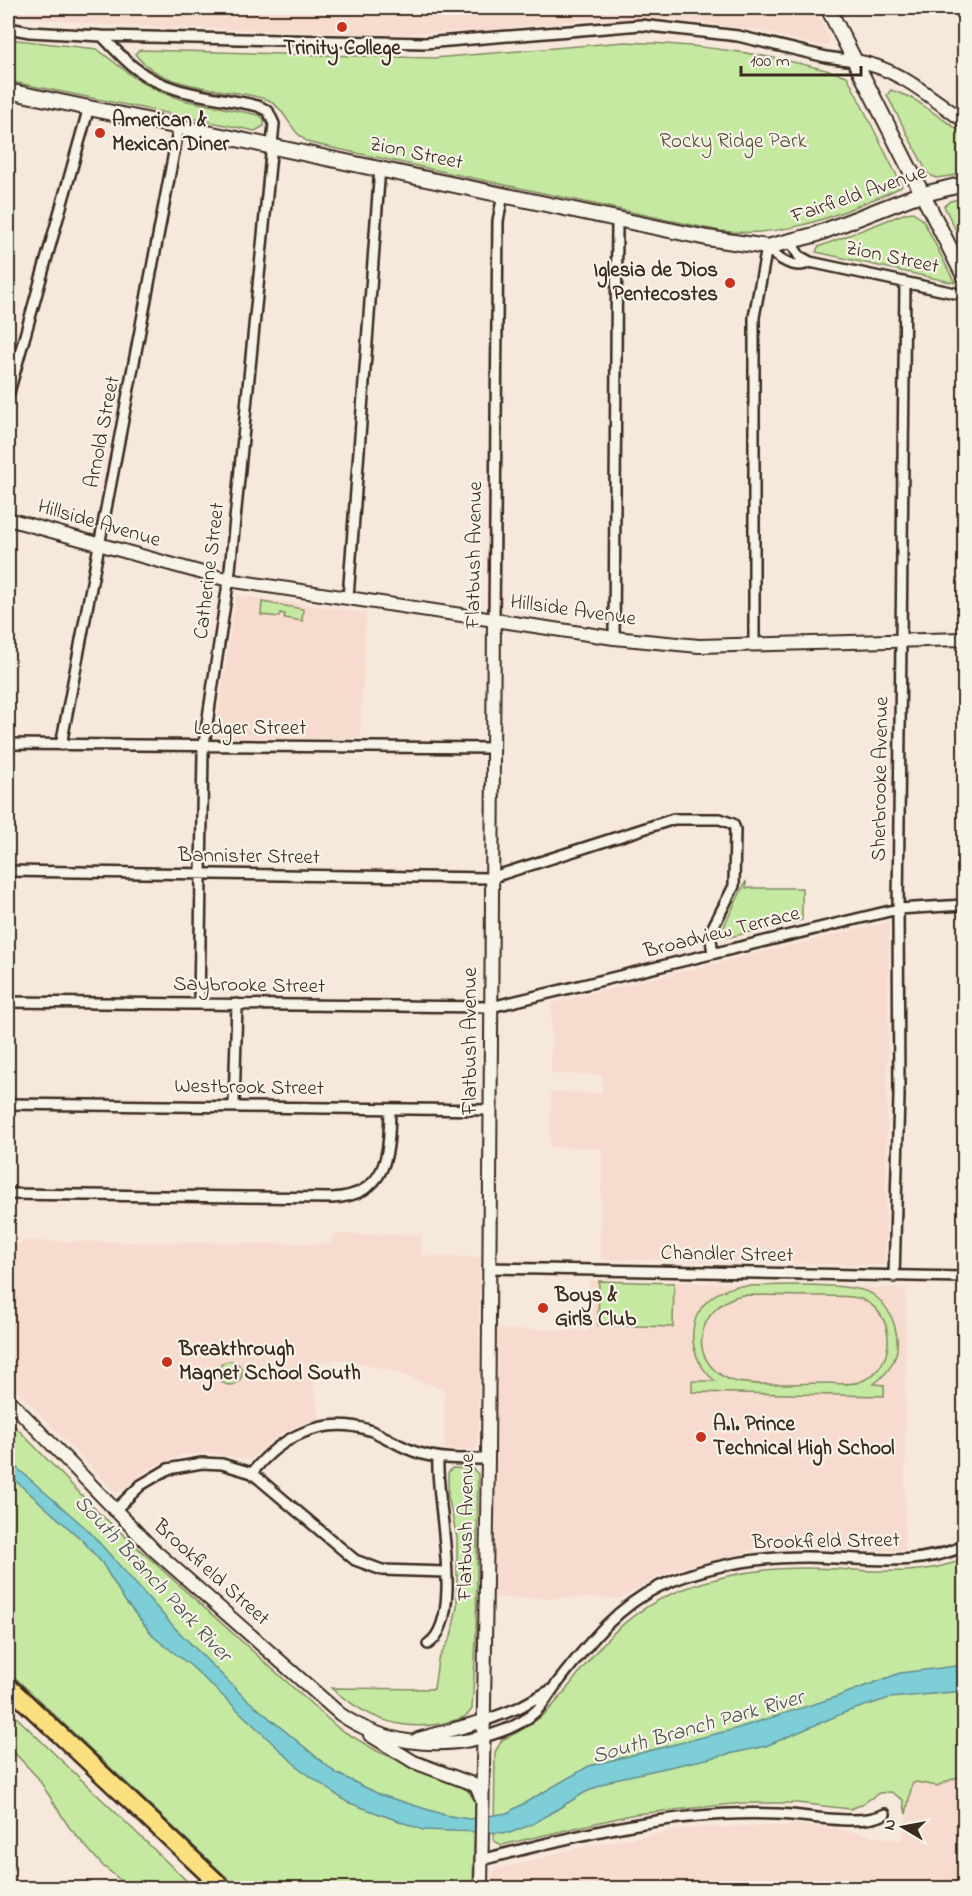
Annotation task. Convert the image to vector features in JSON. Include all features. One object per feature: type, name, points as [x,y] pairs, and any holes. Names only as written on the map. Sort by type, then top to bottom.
[{"type":"highway","points":[[8,1686],[223,1888]]},
{"type":"highway","points":[[8,1698],[210,1888]]},
{"type":"main road","points":[[828,8],[964,276]]},
{"type":"main road","name":"Zion Street","points":[[8,91],[707,238],[768,247]]},
{"type":"main road","name":"Fairfield Avenue","points":[[768,247],[791,242],[922,194],[964,184]]},
{"type":"street","points":[[8,28],[30,32],[102,36],[425,43],[641,25],[738,36],[826,57],[876,65],[898,75],[964,121]]},
{"type":"street","name":"Catherine Street","points":[[102,36],[136,69],[158,82],[180,90],[258,106],[268,111],[274,124],[228,580],[204,746],[199,1003]]},
{"type":"street","points":[[8,396],[89,108]]},
{"type":"street","name":"Arnold Street","points":[[61,746],[179,126]]},
{"type":"street","points":[[348,598],[380,168]]},
{"type":"street","name":"Flatbush Avenue","points":[[481,1888],[488,1459],[490,878],[498,221],[503,194]]},
{"type":"street","points":[[614,638],[617,219]]},
{"type":"street","points":[[791,242],[799,255],[810,262]]},
{"type":"street","points":[[754,644],[754,317],[768,247]]},
{"type":"street","name":"Zion Street","points":[[768,247],[782,261],[802,265],[810,262],[964,295]]},
{"type":"street","name":"Sherbrooke Avenue","points":[[894,1276],[899,1083],[898,909],[905,283]]},
{"type":"street","name":"Hillside Avenue","points":[[8,519],[228,580],[614,638],[699,646],[964,639]]},
{"type":"street","name":"Ledger Street","points":[[8,744],[492,748]]},
{"type":"street","name":"Bannister Street","points":[[8,871],[490,878],[674,819],[727,821],[733,824],[736,834],[735,881],[710,933],[713,953]]},
{"type":"street","name":"Broadview Terrace","points":[[491,1007],[898,909],[964,905]]},
{"type":"street","name":"Saybrooke Street","points":[[8,1002],[491,1007]]},
{"type":"street","points":[[234,1105],[237,1004]]},
{"type":"street","name":"Westbrook Street","points":[[8,1104],[234,1105],[490,1110]]},
{"type":"street","points":[[8,1194],[332,1198],[354,1195],[366,1190],[380,1175],[389,1141],[390,1109]]},
{"type":"street","name":"Chandler Street","points":[[488,1268],[964,1277]]},
{"type":"street","name":"Brookfield Street","points":[[8,1400],[154,1550],[327,1703],[364,1730],[412,1741],[442,1744],[483,1737],[526,1719],[543,1704],[594,1636],[618,1613],[645,1594],[674,1580],[709,1569],[766,1559],[807,1557],[893,1561],[926,1558],[964,1546]]},
{"type":"street","points":[[252,1473],[279,1445],[299,1433],[339,1425],[370,1431],[404,1448],[438,1458],[488,1459]]},
{"type":"street","points":[[428,1644],[440,1634],[443,1627],[446,1572],[446,1545],[438,1484],[438,1458]]},
{"type":"street","points":[[114,1511],[141,1485],[168,1469],[202,1462],[222,1464],[252,1473],[356,1560],[382,1570],[446,1572]]},
{"type":"street","name":"Brookfield Street","points":[[412,1741],[484,1721],[518,1708],[553,1689]]},
{"type":"street","points":[[364,1730],[388,1749],[414,1762],[476,1786],[482,1799]]},
{"type":"street","points":[[481,1860],[588,1833],[672,1819],[757,1813],[862,1820],[885,1814]]},
{"type":"shaded area","name":"Trinity College","points":[[8,8],[815,8],[830,40],[828,44],[821,46],[754,29],[668,19],[582,20],[479,31],[387,34],[106,25],[25,17],[8,14]]},
{"type":"shaded area","points":[[236,595],[366,613],[360,738],[215,737]]},
{"type":"shaded area","points":[[889,922],[885,1265],[600,1259],[602,1148],[550,1147],[550,1129],[551,1092],[602,1093],[602,1075],[551,1074],[552,1003]]},
{"type":"shaded area","name":"Breakthrough Magnet School South","points":[[332,1234],[421,1235],[422,1256],[480,1257],[478,1445],[475,1450],[444,1449],[444,1390],[393,1371],[338,1359],[310,1366],[320,1418],[281,1433],[250,1460],[212,1453],[181,1455],[151,1467],[121,1492],[116,1493],[8,1381],[8,1248],[25,1241],[331,1244]]},
{"type":"shaded area","name":"A.I. Prince Technical High School","points":[[589,1280],[906,1288],[905,1551],[808,1546],[760,1549],[672,1570],[620,1598],[495,1598],[498,1329],[589,1331]]},
{"type":"shaded area","points":[[964,1774],[964,1888],[492,1888],[492,1873],[497,1869],[587,1846],[691,1828],[797,1825],[832,1828],[902,1841],[912,1784],[916,1782],[937,1786]]},
{"type":"green space","points":[[8,39],[97,49],[135,78],[158,91],[183,100],[259,115],[264,119],[264,126],[255,131],[8,81]]},
{"type":"green space","name":"Rocky Ridge Park","points":[[625,42],[681,45],[765,56],[847,76],[902,186],[811,223],[758,232],[720,231],[310,143],[298,134],[281,110],[269,100],[179,82],[147,66],[135,54],[139,50],[434,58]]},
{"type":"green space","points":[[891,90],[912,98],[964,134],[964,174],[936,178],[928,174],[887,95]]},
{"type":"green space","points":[[964,198],[964,247],[944,206],[950,201]]},
{"type":"green space","points":[[913,212],[923,220],[955,283],[816,252],[818,247]]},
{"type":"green space","points":[[262,602],[303,609],[302,621],[284,618],[285,614],[280,613],[279,617],[261,615]]},
{"type":"green space","points":[[746,881],[746,888],[802,888],[802,920],[730,937],[722,936],[725,924]]},
{"type":"green space","points":[[599,1281],[674,1283],[673,1327],[598,1325]]},
{"type":"green space","points":[[737,1286],[846,1287],[872,1294],[881,1301],[891,1315],[897,1340],[894,1361],[886,1373],[874,1384],[884,1385],[884,1396],[692,1392],[692,1381],[715,1381],[699,1362],[695,1351],[693,1328],[697,1317],[712,1297]],"holes":[[[742,1295],[843,1296],[861,1299],[873,1306],[881,1316],[886,1327],[887,1353],[882,1364],[873,1374],[862,1381],[853,1383],[762,1384],[730,1380],[716,1371],[706,1360],[702,1347],[702,1334],[715,1310],[727,1301]]]},
{"type":"green space","points":[[230,1361],[235,1362],[241,1368],[241,1378],[235,1384],[230,1385],[225,1384],[219,1378],[218,1373],[219,1368],[225,1362]]},
{"type":"green space","points":[[8,1419],[98,1512],[338,1728],[377,1751],[466,1788],[475,1801],[473,1888],[238,1888],[8,1671]]},
{"type":"green space","points":[[452,1468],[473,1469],[478,1474],[476,1641],[472,1709],[465,1717],[448,1722],[415,1726],[400,1724],[371,1715],[331,1688],[434,1689],[438,1660],[451,1637],[457,1607],[457,1538],[448,1496],[448,1473]]},
{"type":"green space","points":[[964,1559],[964,1774],[937,1786],[916,1782],[912,1784],[906,1814],[903,1800],[891,1792],[879,1793],[861,1805],[850,1809],[797,1803],[743,1803],[635,1814],[502,1845],[494,1841],[495,1752],[502,1740],[536,1721],[548,1710],[608,1638],[647,1607],[669,1595],[696,1585],[743,1573],[806,1568],[906,1571],[945,1565]]},
{"type":"green space","points":[[8,1709],[194,1888],[130,1888],[102,1865],[69,1827],[38,1778],[12,1750],[8,1742]]},
{"type":"water","points":[[8,1460],[88,1530],[175,1628],[244,1697],[336,1773],[381,1795],[445,1815],[469,1819],[507,1813],[589,1766],[735,1729],[833,1698],[900,1673],[964,1665],[964,1691],[890,1698],[846,1712],[766,1746],[615,1779],[584,1793],[533,1824],[510,1833],[423,1830],[347,1802],[300,1769],[191,1666],[155,1638],[125,1601],[102,1563],[82,1540],[8,1474]]},
{"type":"place","name":"Trinity College","points":[[342,27]]},
{"type":"place","name":"American & Mexican Diner","points":[[100,133]]},
{"type":"place","name":"Iglesia de Dios Pentecostes","points":[[730,283]]},
{"type":"place","name":"Boys & Girls Club","points":[[543,1308]]},
{"type":"place","name":"Breakthrough Magnet School South","points":[[167,1362]]},
{"type":"place","name":"A.I. Prince Technical High School","points":[[701,1437]]},
{"type":"water label","name":"South Branch Park River","points":[[152,1579]]},
{"type":"water label","name":"South Branch Park River","points":[[698,1728]]}]
